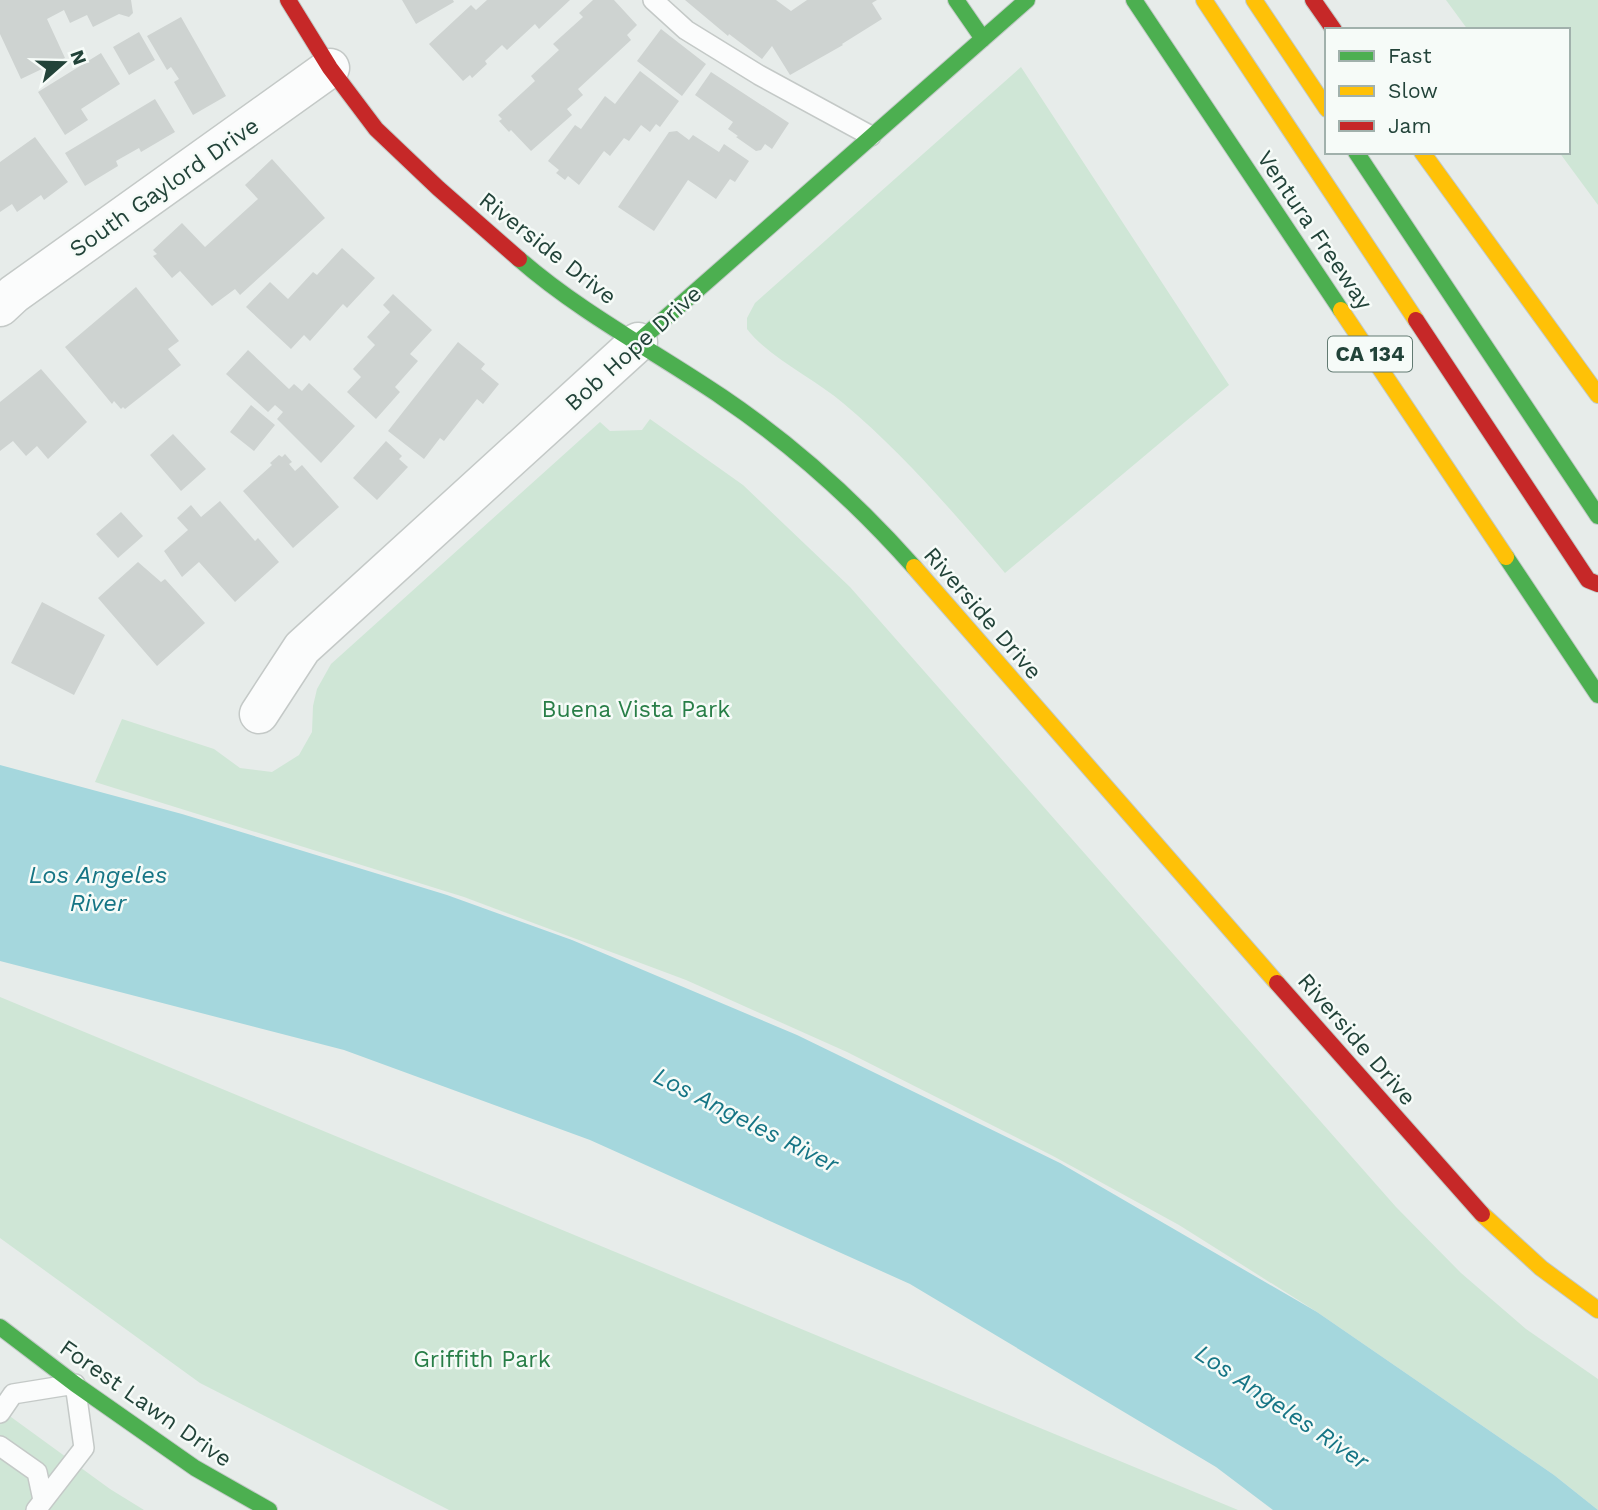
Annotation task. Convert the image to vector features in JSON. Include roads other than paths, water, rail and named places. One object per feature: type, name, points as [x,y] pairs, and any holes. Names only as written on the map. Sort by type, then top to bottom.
[{"type":"main road","name":"Riverside Drive","points":[[288,0],[330,68],[376,129],[438,188],[522,262],[597,318],[722,397],[771,432],[861,511],[910,563],[1455,1186],[1508,1241],[1578,1298],[1598,1310]]},
{"type":"main road","points":[[956,0],[983,38]]},
{"type":"main road","name":"Bob Hope Drive","points":[[638,342],[1027,0]]},
{"type":"main road","points":[[1204,0],[1588,580],[1598,584]]},
{"type":"main road","points":[[1254,0],[1325,106]]},
{"type":"main road","points":[[1313,0],[1333,28]]},
{"type":"main road","name":"Ventura Freeway","points":[[1138,6],[1598,695]]},
{"type":"main road","points":[[1357,154],[1598,516]]},
{"type":"main road","points":[[1423,154],[1598,396]]},
{"type":"main road","name":"Forest Lawn Drive","points":[[0,1327],[75,1384],[195,1468],[270,1510]]},
{"type":"street","name":"South Gaylord Drive","points":[[0,307],[14,294],[330,68]]},
{"type":"street","name":"Bob Hope Drive","points":[[259,714],[302,648],[638,342]]},
{"type":"lane","points":[[653,0],[686,30],[760,75],[871,136]]},
{"type":"lane","points":[[0,1413],[13,1394],[75,1384],[84,1448],[40,1505]]},
{"type":"lane","points":[[0,1446],[37,1472],[40,1505]]},
{"type":"water","name":"Los Angeles River","points":[[0,765],[182,814],[447,895],[572,940],[797,1035],[1060,1163],[1317,1312],[1554,1475],[1598,1510],[1273,1510],[1216,1467],[910,1284],[590,1140],[344,1050],[0,961]]},
{"type":"park label","name":"Buena Vista Park","points":[[636,709]]},
{"type":"park label","name":"Griffith Park","points":[[482,1359]]}]
